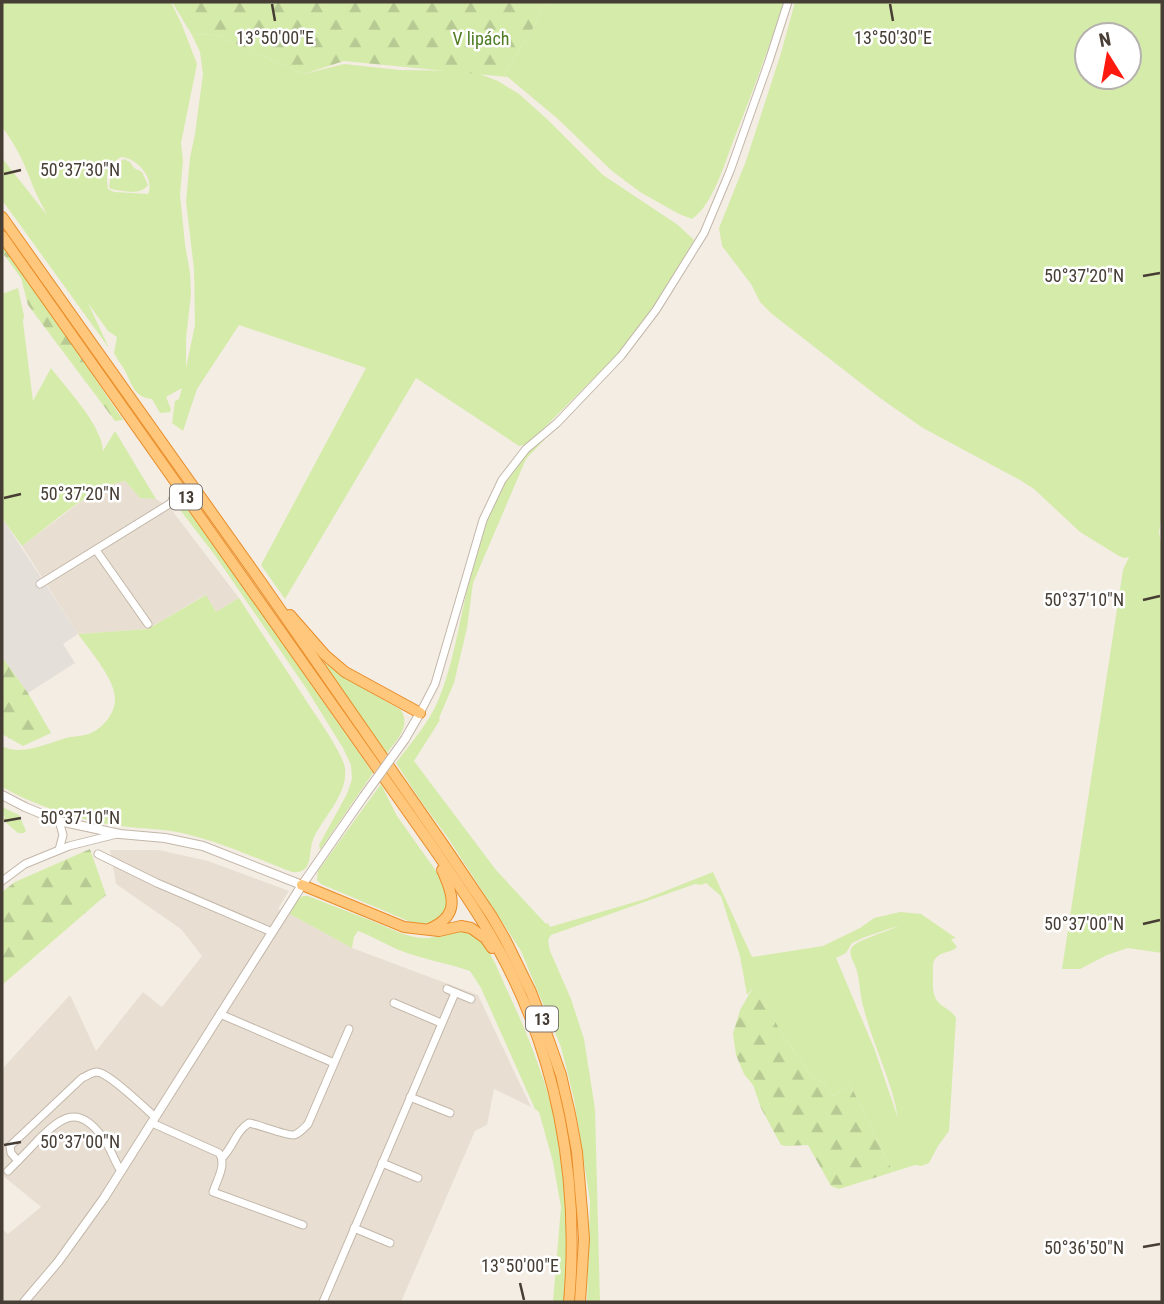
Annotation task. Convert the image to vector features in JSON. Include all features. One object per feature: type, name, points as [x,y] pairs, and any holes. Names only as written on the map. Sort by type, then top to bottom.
[{"type":"highway","name":"13","points":[[2,217],[261,582],[505,939],[531,992],[561,1075],[573,1127],[583,1211],[580,1302]]},
{"type":"highway","name":"13","points":[[2,236],[438,853],[496,944],[526,1006],[560,1117],[570,1184],[573,1241],[569,1302]]},
{"type":"highway","points":[[261,582],[325,654],[345,672],[420,713]]},
{"type":"highway","points":[[389,785],[399,808],[442,869],[452,894],[450,912],[446,919],[424,931]]},
{"type":"highway","points":[[302,885],[404,928],[439,931],[461,926],[471,928],[485,938],[503,969],[550,1078]]},
{"type":"street","points":[[24,1302],[58,1262],[104,1198],[302,885],[405,739],[435,684],[483,520],[502,480],[526,449],[558,423],[621,356],[656,310],[704,233],[730,171],[788,2]]},
{"type":"street","points":[[40,584],[171,503],[178,486]]},
{"type":"street","points":[[96,550],[148,624]]},
{"type":"street","points":[[2,795],[59,821],[120,834],[165,838],[203,846],[302,885]]},
{"type":"street","points":[[59,821],[63,835],[59,850]]},
{"type":"street","points":[[2,881],[25,864],[69,846],[120,834]]},
{"type":"street","points":[[98,855],[272,932]]},
{"type":"street","points":[[323,1302],[442,1023],[451,991],[471,999]]},
{"type":"street","points":[[394,1003],[442,1023]]},
{"type":"street","points":[[220,1014],[334,1063]]},
{"type":"street","points":[[222,1158],[229,1151],[240,1129],[249,1123],[294,1135],[308,1124],[349,1029]]},
{"type":"street","points":[[18,1161],[11,1153],[10,1146],[82,1078],[93,1072],[101,1072],[154,1120],[219,1153],[223,1164],[213,1192],[303,1225]]},
{"type":"street","points":[[410,1097],[450,1113]]},
{"type":"street","points":[[8,1171],[54,1124],[67,1117],[76,1116],[92,1125],[104,1139],[121,1171]]},
{"type":"street","points":[[382,1163],[418,1178]]},
{"type":"street","points":[[354,1228],[390,1243]]},
{"type":"shaded area","points":[[125,481],[140,498],[156,499],[170,508],[239,598],[216,612],[205,595],[148,629],[78,634],[22,546],[79,503],[112,483]]},
{"type":"shaded area","points":[[2,518],[78,634],[63,644],[75,663],[28,693],[2,657]]},
{"type":"shaded area","points":[[110,850],[159,850],[208,861],[289,891],[278,909],[352,948],[478,995],[531,1107],[494,1089],[487,1125],[475,1131],[401,1302],[2,1302],[2,1229],[8,1234],[41,1207],[2,1175],[2,1069],[70,995],[96,1051],[143,992],[162,1007],[202,956],[181,929],[116,884]]},
{"type":"green space","points":[[2,2],[171,2],[197,64],[181,143],[183,161],[180,195],[191,294],[186,368],[195,325],[194,269],[186,202],[203,74],[200,52],[192,35],[214,34],[304,74],[344,64],[400,70],[472,71],[498,81],[519,94],[603,175],[678,225],[694,240],[661,297],[622,350],[528,444],[519,446],[416,378],[285,599],[261,565],[366,368],[239,325],[197,389],[183,431],[172,423],[175,401],[179,399],[182,388],[166,397],[170,412],[160,413],[152,399],[137,392],[114,353],[117,337],[108,331],[88,303],[109,348],[2,200],[2,158],[47,215],[21,157],[2,127]],"holes":[[[121,157],[138,165],[147,176],[150,188],[148,194],[114,192],[108,189],[107,175],[110,167]]]},
{"type":"green space","name":"V lipách","points":[[172,2],[546,2],[504,74],[507,77],[344,61],[304,74],[214,34],[192,35]]},
{"type":"green space","points":[[546,2],[784,2],[718,182],[706,204],[692,219],[640,192],[612,171],[558,119],[504,74]]},
{"type":"green space","points":[[795,2],[1162,2],[1162,513],[1159,532],[1162,548],[1162,953],[1128,948],[1080,969],[1062,969],[1123,570],[1129,557],[1119,556],[1080,532],[1034,489],[1020,480],[923,428],[880,398],[760,302],[751,284],[722,246],[719,228],[746,161]]},
{"type":"green space","points":[[124,159],[142,172],[148,185],[141,191],[131,192],[109,187],[112,168]]},
{"type":"green space","points":[[2,243],[123,420],[115,421],[28,305],[21,278],[2,252]]},
{"type":"green space","points":[[18,288],[24,316],[33,401],[51,368],[97,430],[103,451],[115,431],[156,499],[140,498],[125,481],[112,484],[85,498],[22,546],[2,518],[2,294]]},
{"type":"green space","points":[[546,438],[526,459],[473,583],[467,628],[454,683],[440,720],[414,761],[496,870],[550,927],[645,899],[713,872],[752,957],[823,946],[874,918],[900,912],[921,914],[956,938],[951,939],[957,947],[939,955],[933,966],[935,997],[956,1018],[949,1131],[929,1163],[893,1172],[850,1084],[834,1096],[824,1083],[810,1074],[782,1034],[755,985],[747,995],[740,956],[721,896],[706,883],[695,884],[551,935],[548,940],[550,951],[571,999],[584,1039],[595,1109],[600,1302],[587,1302],[590,1201],[574,1099],[561,1047],[521,951],[396,763],[424,726],[438,701],[449,670],[485,521],[500,487],[520,459]],"holes":[[[898,926],[856,943],[850,952],[857,971],[868,1023],[898,1118],[874,1048],[836,958],[846,953],[852,943]]]},
{"type":"green space","points":[[179,499],[373,773],[320,850],[319,845],[347,794],[352,779],[351,765],[306,688],[214,554],[177,506]]},
{"type":"green space","points":[[206,595],[216,612],[239,598],[330,736],[344,763],[344,784],[341,792],[314,837],[307,866],[299,872],[292,872],[187,834],[80,818],[40,805],[2,787],[2,746],[27,749],[86,735],[100,727],[111,714],[115,699],[111,683],[78,634],[148,629]]},
{"type":"green space","points":[[2,657],[28,693],[51,733],[23,746],[2,734]]},
{"type":"green space","points":[[322,661],[347,679],[401,710],[404,727],[387,753]]},
{"type":"green space","points":[[381,784],[397,816],[446,885],[448,911],[429,924],[413,923],[317,880],[318,871]]},
{"type":"green space","points":[[2,807],[19,815],[26,831],[24,833],[18,833],[3,820],[5,817]]},
{"type":"green space","points":[[90,849],[106,895],[2,985],[2,892],[15,882]]},
{"type":"green space","points":[[303,896],[411,936],[428,938],[469,932],[479,938],[488,951],[533,1049],[558,1135],[567,1207],[564,1302],[553,1302],[561,1207],[553,1162],[539,1112],[535,1109],[481,988],[470,971],[399,950],[358,931],[352,948],[288,913],[297,899]]},
{"type":"green space","points":[[755,984],[782,1034],[810,1074],[824,1083],[834,1096],[850,1084],[893,1172],[839,1189],[831,1186],[808,1145],[781,1145],[736,1055],[733,1034],[740,1010]]}]
